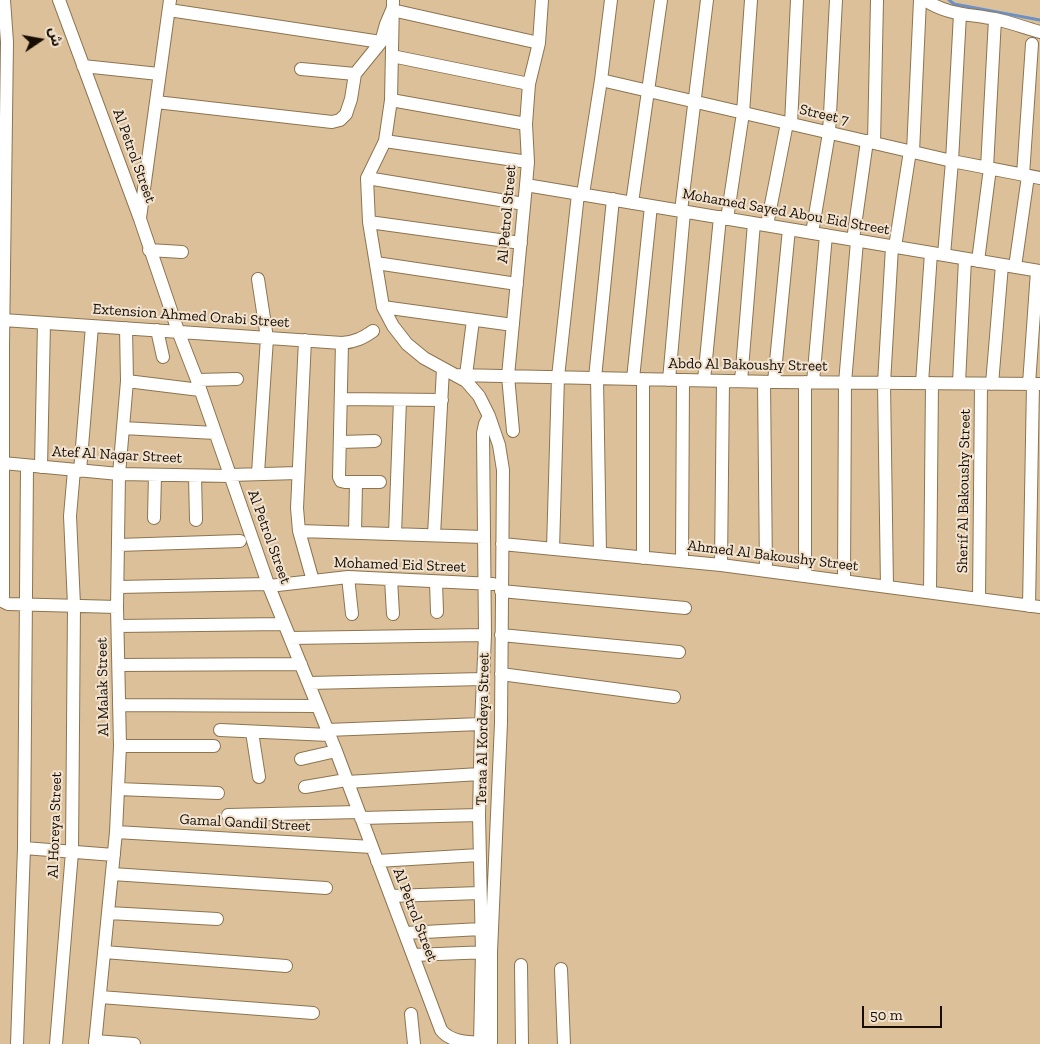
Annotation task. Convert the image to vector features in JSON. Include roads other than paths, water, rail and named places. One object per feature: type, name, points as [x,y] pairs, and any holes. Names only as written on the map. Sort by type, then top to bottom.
[{"type":"street","name":"Al Petrol Street","points":[[59,0],[140,220],[268,585],[336,751],[441,1030],[454,1043],[486,1043]]},
{"type":"street","name":"Al Petrol Street","points":[[513,431],[508,376],[528,162],[526,124],[529,84],[539,43],[542,0]]},
{"type":"street","points":[[553,549],[558,377],[581,194],[601,80],[610,0]]},
{"type":"street","points":[[632,203],[662,0]]},
{"type":"street","points":[[669,380],[683,211],[706,0]]},
{"type":"street","points":[[704,380],[724,218],[743,113],[751,0]]},
{"type":"street","points":[[767,226],[789,123],[797,0]]},
{"type":"street","points":[[812,233],[829,132],[836,0]]},
{"type":"street","points":[[844,581],[845,383],[855,240],[871,142],[877,0]]},
{"type":"street","points":[[888,587],[884,383],[894,247],[912,151],[920,0]]},
{"type":"street","points":[[925,0],[945,11],[995,19],[1040,32]]},
{"type":"street","points":[[3,2],[3,320],[1,346],[3,464],[1,480],[1,595],[4,602],[8,604],[117,607]]},
{"type":"street","points":[[140,220],[170,5],[381,42]]},
{"type":"street","points":[[156,102],[332,122],[340,120],[346,114],[351,99],[355,74],[381,42],[392,5],[539,43]]},
{"type":"street","name":"Teraa Al Kordeya Street","points":[[392,5],[391,100],[385,141],[367,178],[369,222],[383,307],[407,344],[424,358],[443,369],[461,375],[479,396],[489,416],[499,445],[503,470],[500,723],[486,952],[486,1043]]},
{"type":"street","points":[[930,592],[927,383],[937,254],[952,160],[960,14]]},
{"type":"street","points":[[978,261],[988,168],[995,19]]},
{"type":"street","name":"Sherif Al Bakoushy Street","points":[[979,599],[986,384],[1008,266],[1030,176],[1032,44]]},
{"type":"street","points":[[392,56],[529,84]]},
{"type":"street","points":[[83,66],[159,74]]},
{"type":"street","points":[[301,69],[355,74]]},
{"type":"street","name":"Street 7","points":[[601,80],[871,142],[1030,176]]},
{"type":"street","points":[[391,100],[526,124]]},
{"type":"street","points":[[385,141],[528,162]]},
{"type":"street","points":[[367,178],[524,204]]},
{"type":"street","name":"Mohamed Sayed Abou Eid Street","points":[[526,185],[1038,271]]},
{"type":"street","points":[[600,553],[596,378],[613,200]]},
{"type":"street","points":[[643,558],[638,379],[651,206]]},
{"type":"street","points":[[369,222],[521,243]]},
{"type":"street","points":[[740,381],[754,223]]},
{"type":"street","points":[[766,571],[769,382],[789,229]]},
{"type":"street","points":[[805,576],[809,382],[826,235]]},
{"type":"street","points":[[149,250],[182,252]]},
{"type":"street","points":[[959,383],[965,259]]},
{"type":"street","points":[[376,263],[517,284]]},
{"type":"street","points":[[1034,606],[1034,384],[1038,271]]},
{"type":"street","points":[[258,279],[266,338],[258,473]]},
{"type":"street","points":[[383,307],[513,325]]},
{"type":"street","name":"Extension Ahmed Orabi Street","points":[[3,320],[342,343],[354,342],[364,338],[373,331]]},
{"type":"street","points":[[461,375],[473,320]]},
{"type":"street","points":[[41,467],[44,323]]},
{"type":"street","name":"Al Horeya Street","points":[[56,1044],[72,852],[74,606],[70,516],[77,471],[92,326]]},
{"type":"street","name":"Al Malak Street","points":[[95,1043],[116,832],[120,746],[117,607],[119,474],[128,381],[126,328]]},
{"type":"street","points":[[156,330],[163,357]]},
{"type":"street","points":[[305,340],[297,508],[299,531],[313,581]]},
{"type":"street","points":[[342,343],[339,477],[343,482],[380,482]]},
{"type":"street","points":[[434,535],[443,369]]},
{"type":"street","name":"Abdo Al Bakoushy Street","points":[[461,375],[769,382],[1034,384]]},
{"type":"street","points":[[128,381],[198,385],[237,379]]},
{"type":"street","points":[[682,380],[682,561]]},
{"type":"street","points":[[721,565],[723,381]]},
{"type":"street","points":[[341,399],[442,400]]},
{"type":"street","points":[[395,534],[400,400]]},
{"type":"street","name":"Teraa Al Kordeya Street","points":[[486,952],[481,928],[479,815],[485,635],[483,433],[489,416]]},
{"type":"street","points":[[123,428],[215,433]]},
{"type":"street","points":[[340,442],[375,441]]},
{"type":"street","name":"Atef Al Nagar Street","points":[[3,464],[119,474],[230,476],[258,473],[298,473]]},
{"type":"street","points":[[17,1044],[24,848],[27,466]]},
{"type":"street","points":[[154,518],[155,475]]},
{"type":"street","points":[[195,476],[196,520]]},
{"type":"street","points":[[355,532],[356,482]]},
{"type":"street","points":[[299,531],[484,537]]},
{"type":"street","points":[[118,545],[240,542]]},
{"type":"street","name":"Ahmed Al Bakoushy Street","points":[[502,544],[721,565],[1034,606]]},
{"type":"street","points":[[348,577],[352,614]]},
{"type":"street","name":"Mohamed Eid Street","points":[[118,587],[268,585],[348,577],[485,584],[501,588],[685,608]]},
{"type":"street","points":[[391,580],[393,614]]},
{"type":"street","points":[[436,582],[437,612]]},
{"type":"street","points":[[118,626],[284,624]]},
{"type":"street","points":[[290,638],[485,635]]},
{"type":"street","points":[[501,635],[679,652]]},
{"type":"street","points":[[119,665],[300,664]]},
{"type":"street","points":[[501,674],[674,697]]},
{"type":"street","points":[[308,684],[483,679]]},
{"type":"street","points":[[120,705],[317,706]]},
{"type":"street","points":[[220,730],[328,733],[481,724]]},
{"type":"street","points":[[252,732],[259,777]]},
{"type":"street","points":[[120,746],[214,746]]},
{"type":"street","points":[[300,759],[336,751]]},
{"type":"street","points":[[306,787],[347,781],[480,774]]},
{"type":"street","points":[[118,789],[218,792]]},
{"type":"street","points":[[228,815],[479,815]]},
{"type":"street","name":"Gamal Qandil Street","points":[[116,832],[372,847]]},
{"type":"street","points":[[24,848],[114,855]]},
{"type":"street","points":[[377,861],[479,855]]},
{"type":"street","points":[[112,874],[326,888]]},
{"type":"street","points":[[391,896],[480,893]]},
{"type":"street","points":[[108,913],[217,919]]},
{"type":"street","points":[[404,933],[481,928]]},
{"type":"street","points":[[104,952],[286,966]]},
{"type":"street","points":[[413,955],[486,952]]},
{"type":"street","points":[[521,965],[522,1044]]},
{"type":"street","points":[[561,968],[564,1044]]},
{"type":"street","points":[[100,997],[313,1013]]},
{"type":"street","points":[[411,1014],[414,1044]]},
{"type":"street","points":[[95,1043],[134,1044]]},
{"type":"waterway","points":[[949,0],[954,4],[1040,20]]}]
